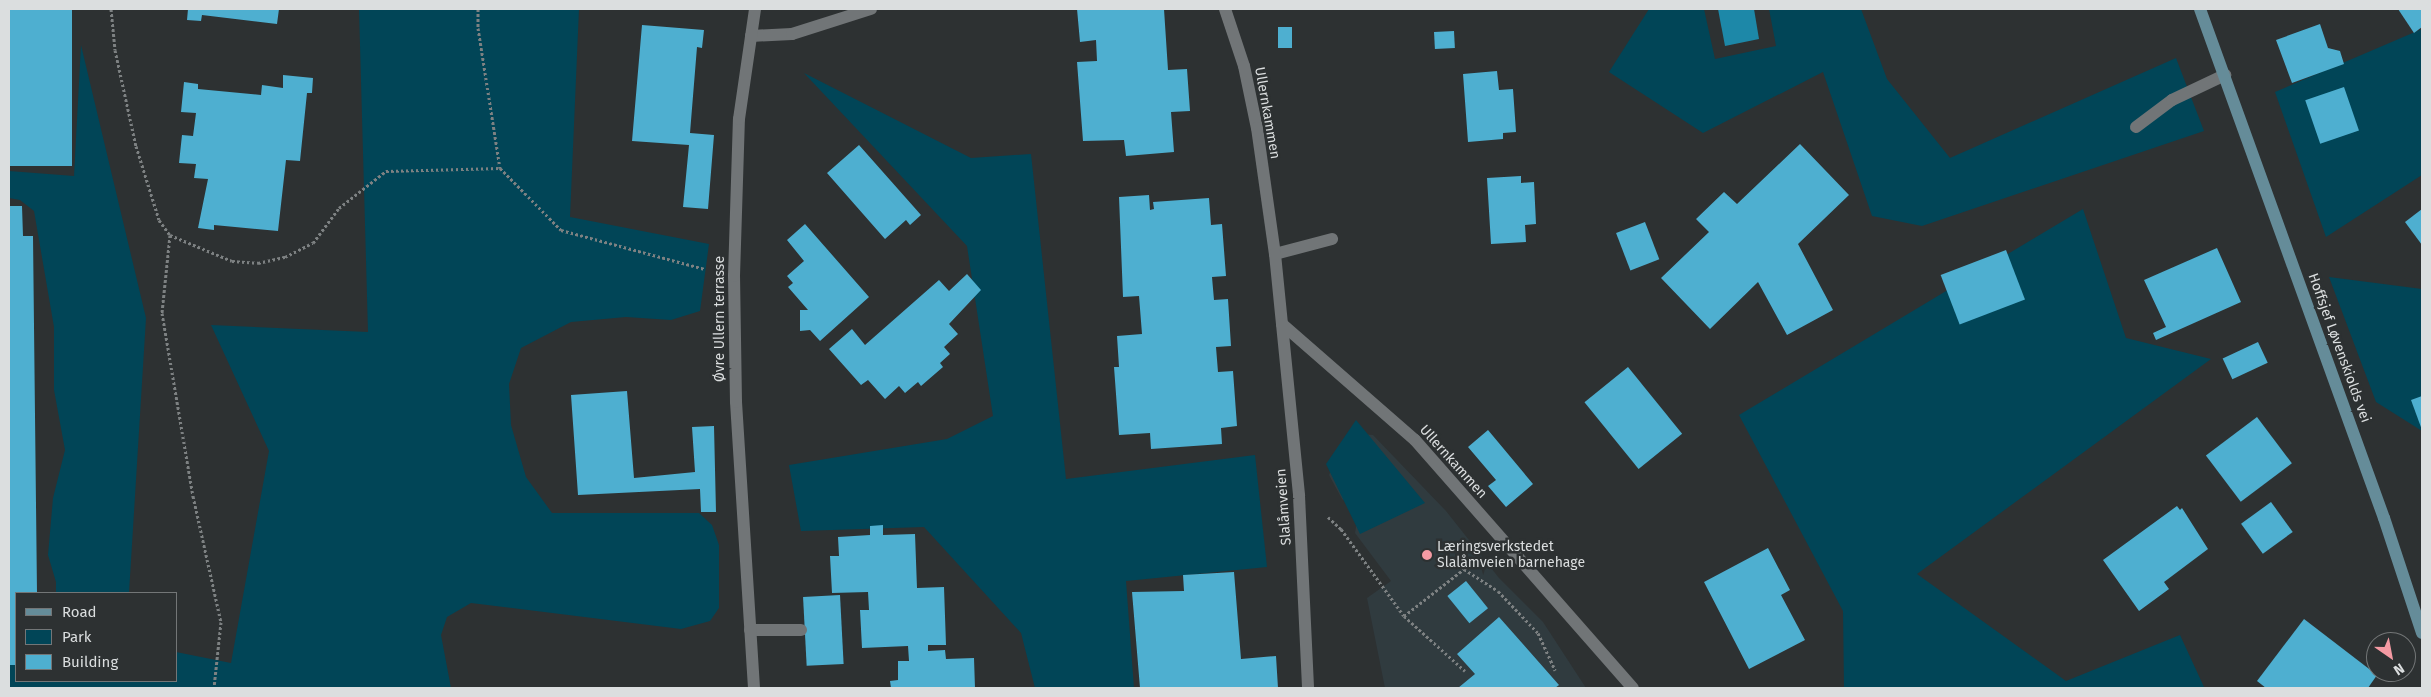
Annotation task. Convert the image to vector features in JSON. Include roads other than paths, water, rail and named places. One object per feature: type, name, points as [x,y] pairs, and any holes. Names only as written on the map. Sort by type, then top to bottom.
[{"type":"street","name":"Øvre Ullern terrasse","points":[[754,688],[736,402],[734,276],[739,119],[755,9]]},
{"type":"street","points":[[751,36],[792,34],[871,9]]},
{"type":"street","name":"Ullernkammen","points":[[1225,9],[1244,66],[1257,128],[1275,254],[1282,324],[1415,440],[1633,688]]},
{"type":"street","name":"Hoffsjef Løvenskiolds vei","points":[[2200,9],[2422,633]]},
{"type":"street","points":[[2136,127],[2172,100],[2225,75]]},
{"type":"street","points":[[1275,254],[1332,239]]},
{"type":"street","name":"Slalåmveien","points":[[1282,324],[1299,496],[1308,688]]},
{"type":"street","points":[[750,630],[801,630]]},
{"type":"place","name":"Læringsverkstedet Slalåmveien barnehage","points":[[1427,555]]}]
